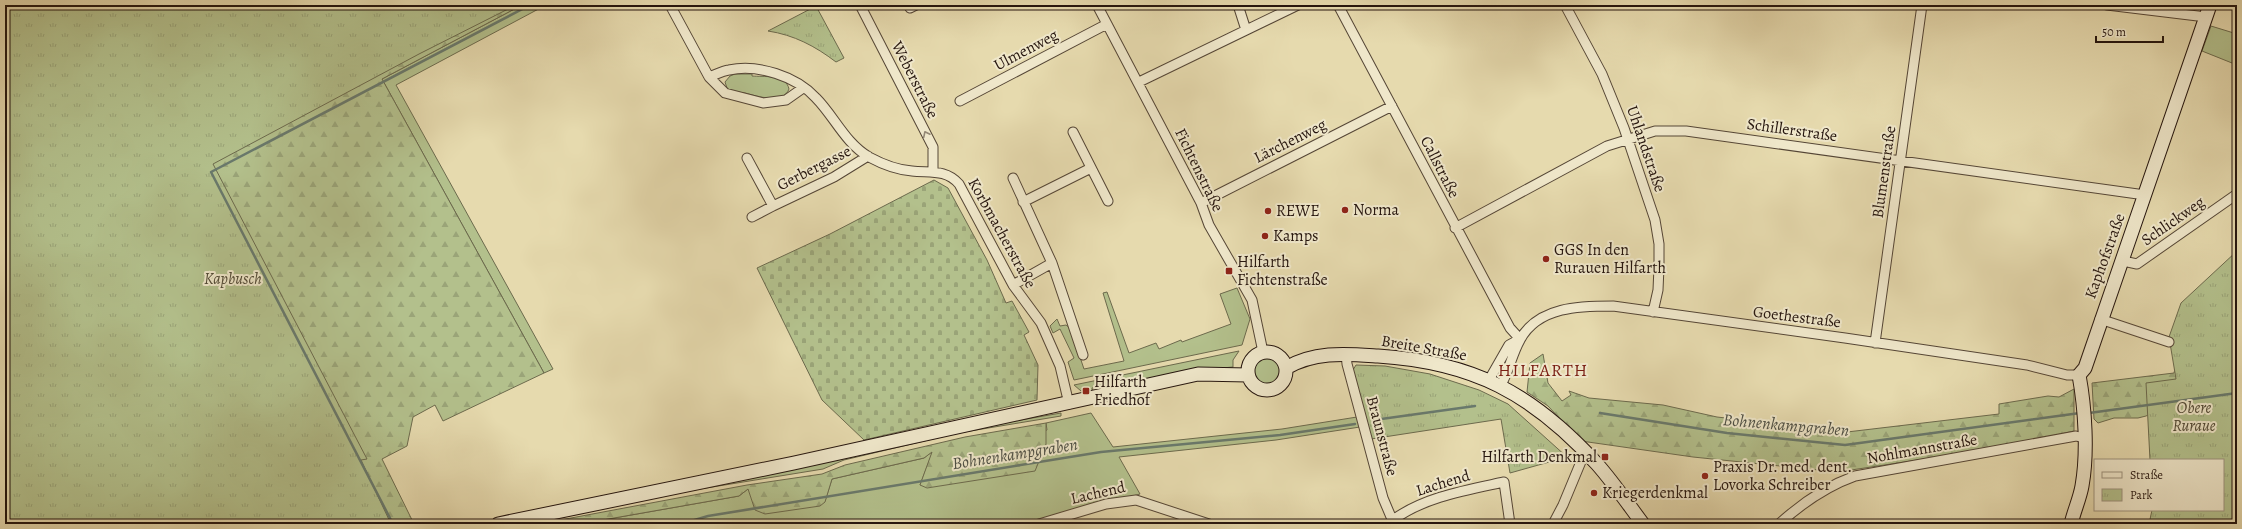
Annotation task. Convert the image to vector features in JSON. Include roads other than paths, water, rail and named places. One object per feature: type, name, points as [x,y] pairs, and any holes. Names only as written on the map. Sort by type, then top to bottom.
[{"type":"main road","name":"Kaphofstraße","points":[[2079,375],[2085,368],[2100,319],[2123,261],[2208,11]]},
{"type":"main road","points":[[1263,352],[1277,354],[1283,360],[1286,368],[1283,382],[1270,390],[1256,387],[1248,375],[1250,361],[1256,355],[1263,352]]},
{"type":"main road","name":"Breite Straße","points":[[1286,368],[1296,362],[1320,355],[1346,354],[1395,357],[1455,368],[1495,383],[1535,406],[1585,452],[1597,464],[1642,524]]},
{"type":"main road","points":[[498,524],[1069,404],[1198,374],[1248,375]]},
{"type":"main road","points":[[2071,524],[2082,486],[2084,423],[2079,375]]},
{"type":"street","points":[[670,5],[709,77],[725,93],[763,103],[786,100],[803,88]]},
{"type":"street","name":"Weberstraße","points":[[860,5],[933,147],[933,171]]},
{"type":"street","name":"Fichtenstraße","points":[[1097,5],[1139,82],[1201,203],[1209,225],[1252,300],[1263,352]]},
{"type":"street","points":[[1238,5],[1246,30]]},
{"type":"street","points":[[1139,82],[1298,5]]},
{"type":"street","name":"Callstraße","points":[[1338,5],[1392,106],[1454,228],[1510,328],[1520,340]]},
{"type":"street","name":"Uhlandstraße","points":[[1565,5],[1602,74],[1628,140],[1655,220],[1659,244],[1658,290],[1653,312]]},
{"type":"street","name":"Blumenstraße","points":[[1874,343],[1922,5]]},
{"type":"street","points":[[2107,5],[2208,11]]},
{"type":"street","name":"Ulmenweg","points":[[960,102],[1107,24]]},
{"type":"street","name":"Korbmacherstraße","points":[[709,77],[729,70],[748,69],[773,72],[803,88],[816,97],[853,145],[868,156],[892,168],[912,171],[933,171],[953,176],[959,184],[1013,285],[1041,323],[1060,366],[1069,404]]},
{"type":"street","name":"Lärchenweg","points":[[1201,203],[1392,106]]},
{"type":"street","name":"Schillerstraße","points":[[1454,228],[1607,146],[1655,131],[1686,131],[2145,195]]},
{"type":"street","points":[[1073,132],[1108,201]]},
{"type":"street","name":"Gerbergasse","points":[[752,217],[834,177],[868,156]]},
{"type":"street","name":"Gerbergasse","points":[[747,158],[773,206]]},
{"type":"street","points":[[1023,202],[1091,168]]},
{"type":"street","points":[[1013,178],[1052,263],[1083,355]]},
{"type":"street","name":"Schlickweg","points":[[2123,261],[2137,264],[2237,194]]},
{"type":"street","points":[[1013,285],[1052,263]]},
{"type":"street","name":"Goethestraße","points":[[1495,383],[1520,340],[1538,321],[1568,308],[1586,305],[1613,306],[1874,343],[2027,365],[2067,374],[2079,375]]},
{"type":"street","points":[[2100,319],[2169,342]]},
{"type":"street","name":"Goethestraße","points":[[1495,383],[1509,344],[1520,340]]},
{"type":"street","name":"Braunstraße","points":[[1346,354],[1347,364],[1383,498],[1394,522]]},
{"type":"street","name":"Nohlmannstraße","points":[[1779,524],[1808,501],[1842,481],[1855,476],[2076,436],[2084,438]]},
{"type":"street","points":[[1553,524],[1585,452]]},
{"type":"street","name":"Lachend","points":[[1394,522],[1401,514],[1434,500],[1504,482],[1510,524]]},
{"type":"street","name":"Lachend","points":[[1039,524],[1106,504],[1136,500],[1209,524]]},
{"type":"waterway","points":[[393,524],[211,172],[530,5]]},
{"type":"waterway","points":[[2089,413],[2237,393]]},
{"type":"waterway","name":"Bohnenkampgraben","points":[[1374,420],[1475,406]]},
{"type":"waterway","name":"Bohnenkampgraben","points":[[1600,413],[1727,433],[1845,445],[2080,413]]},
{"type":"waterway","name":"Bohnenkampgraben","points":[[681,524],[708,516],[1101,452],[1280,435],[1355,424]]},
{"type":"place","name":"Norma","points":[[1345,210]]},
{"type":"place","name":"REWE","points":[[1268,211]]},
{"type":"place","name":"Kamps","points":[[1265,236]]},
{"type":"place","name":"GGS In den Rurauen Hilfarth","points":[[1546,259]]},
{"type":"place","name":"Hilfarth Fichtenstraße","points":[[1229,271]]},
{"type":"place","name":"Hilfarth Friedhof","points":[[1086,391]]},
{"type":"place","name":"Hilfarth Denkmal","points":[[1605,457]]},
{"type":"place","name":"Praxis Dr. med. dent. Lovorka Schreiber","points":[[1705,476]]},
{"type":"place","name":"Kriegerdenkmal","points":[[1594,493]]},
{"type":"district","name":"HILFARTH","points":[[1543,370]]},
{"type":"park label","name":"Kapbusch","points":[[233,279]]},
{"type":"park label","name":"Obere Ruraue","points":[[2194,417]]}]
